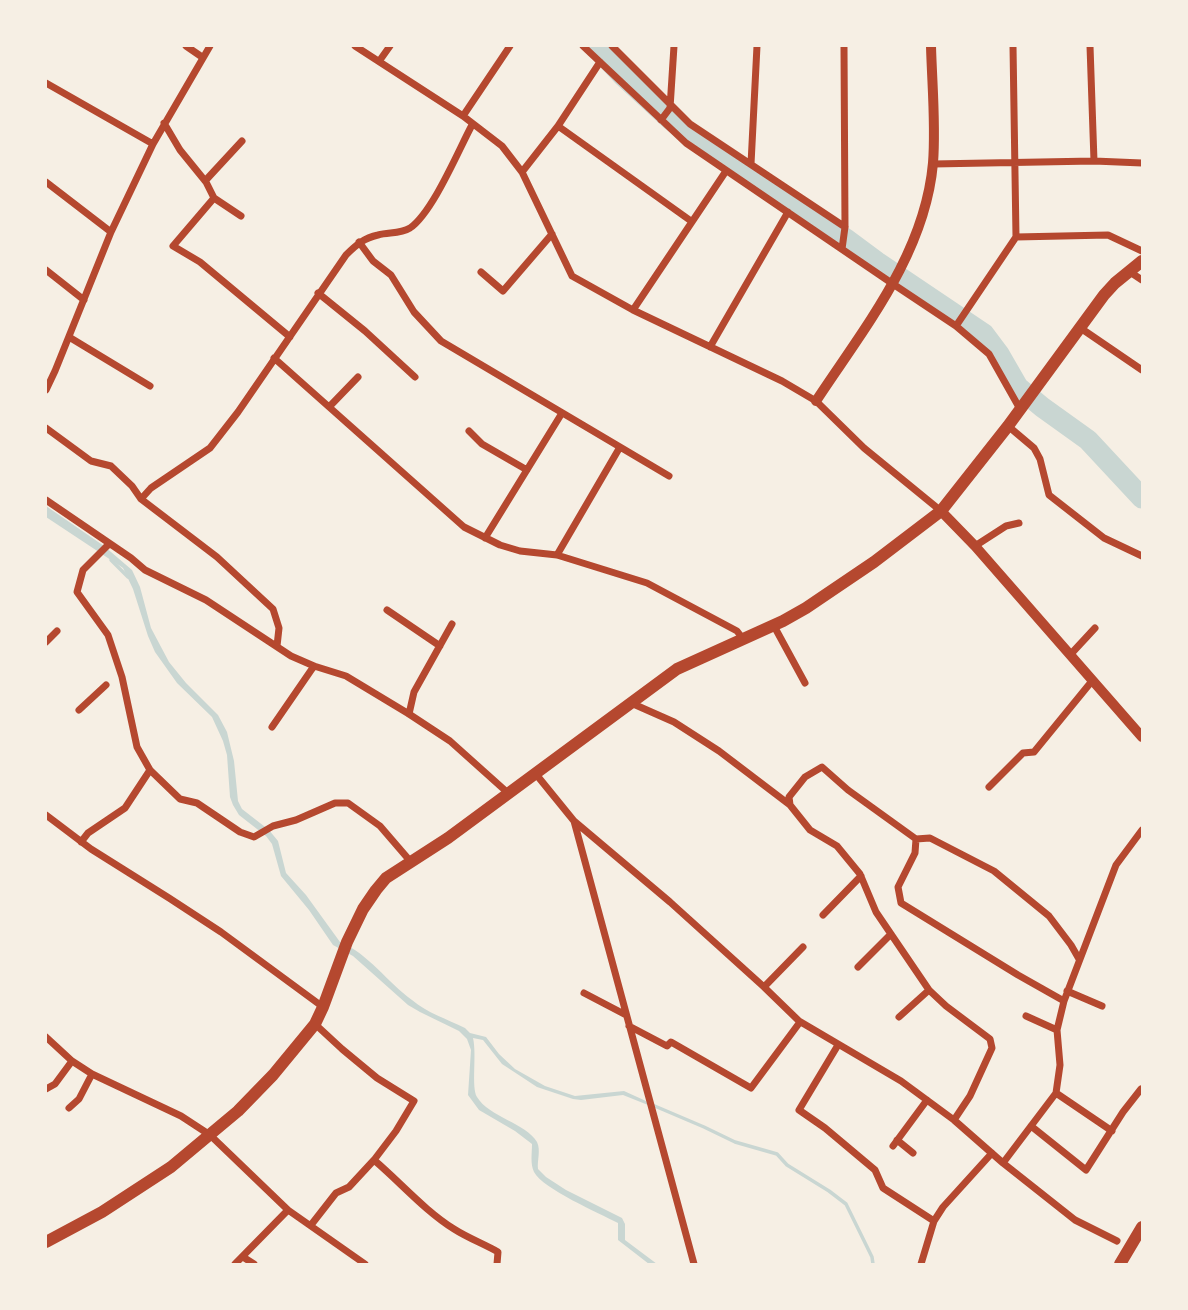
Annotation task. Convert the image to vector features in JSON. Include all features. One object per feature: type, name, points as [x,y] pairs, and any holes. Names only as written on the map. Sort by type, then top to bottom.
[{"type":"main road","points":[[46,1242],[102,1212],[159,1176],[238,1111],[274,1075],[315,1024],[363,909],[386,878],[447,838],[677,669],[774,626],[806,608],[874,562],[941,511],[1023,406],[1079,327],[1115,284],[1143,261]]},
{"type":"main road","points":[[941,511],[975,545],[1143,737]]},
{"type":"main road","points":[[1120,1265],[1143,1227]]},
{"type":"street","points":[[186,46],[202,57]]},
{"type":"street","points":[[46,390],[111,232],[164,122],[210,46]]},
{"type":"street","points":[[355,46],[463,116],[502,146],[522,172],[572,276],[633,310],[782,381],[816,401],[864,447],[941,511]]},
{"type":"street","points":[[380,61],[390,46]]},
{"type":"street","points":[[463,116],[510,46]]},
{"type":"street","points":[[583,46],[686,143],[957,324],[989,354],[1023,406]]},
{"type":"street","points":[[612,46],[670,107],[691,124],[844,229]]},
{"type":"street","points":[[663,119],[670,107],[674,46]]},
{"type":"street","points":[[751,164],[757,46]]},
{"type":"street","points":[[842,246],[844,46]]},
{"type":"street","points":[[816,401],[901,270],[926,205],[933,164],[931,46]]},
{"type":"street","points":[[957,324],[1016,237],[1013,46]]},
{"type":"street","points":[[1090,46],[1094,161]]},
{"type":"street","points":[[522,172],[558,126],[600,62]]},
{"type":"street","points":[[46,83],[153,144]]},
{"type":"street","points":[[164,122],[214,198],[241,216]]},
{"type":"street","points":[[141,499],[151,488],[210,447],[238,412],[346,255],[359,242],[379,234],[394,234],[408,229],[423,216],[472,125]]},
{"type":"street","points":[[558,126],[691,221]]},
{"type":"street","points":[[205,181],[242,141]]},
{"type":"street","points":[[933,164],[1094,161],[1143,163]]},
{"type":"street","points":[[633,310],[726,171]]},
{"type":"street","points":[[46,182],[111,232]]},
{"type":"street","points":[[214,198],[173,246],[200,262],[290,337]]},
{"type":"street","points":[[710,347],[788,212]]},
{"type":"street","points":[[481,272],[503,291],[552,234]]},
{"type":"street","points":[[1016,237],[1108,235],[1143,251]]},
{"type":"street","points":[[359,242],[373,261],[391,275],[414,312],[441,341],[669,476]]},
{"type":"street","points":[[46,270],[84,300]]},
{"type":"street","points":[[1130,272],[1143,280]]},
{"type":"street","points":[[318,293],[415,377]]},
{"type":"street","points":[[1079,327],[1143,370]]},
{"type":"street","points":[[69,337],[150,386]]},
{"type":"street","points":[[274,358],[464,527],[500,545],[520,551],[557,555],[647,583],[737,631],[743,639]]},
{"type":"street","points":[[330,407],[358,377]]},
{"type":"street","points":[[485,537],[562,413]]},
{"type":"street","points":[[1008,426],[1034,448],[1040,459],[1049,495],[1104,538],[1143,556]]},
{"type":"street","points":[[46,428],[91,461],[111,466],[141,499],[217,557],[273,609],[279,628],[277,646]]},
{"type":"street","points":[[469,431],[482,444],[527,470]]},
{"type":"street","points":[[557,555],[620,447]]},
{"type":"street","points":[[46,500],[145,570],[206,600],[292,656],[346,676],[409,714],[450,741],[508,793]]},
{"type":"street","points":[[975,545],[1006,526],[1019,523]]},
{"type":"street","points":[[109,544],[83,570],[77,592],[108,635],[122,677],[137,747],[150,770],[180,799],[197,803],[240,832],[254,836],[335,803],[348,803],[380,826],[411,862]]},
{"type":"street","points":[[387,610],[440,646]]},
{"type":"street","points":[[409,714],[414,692],[452,624]]},
{"type":"street","points":[[774,626],[805,683]]},
{"type":"street","points":[[1070,655],[1095,628]]},
{"type":"street","points":[[46,642],[57,631]]},
{"type":"street","points":[[272,726],[314,666]]},
{"type":"street","points":[[989,787],[1023,753],[1034,752],[1092,681]]},
{"type":"street","points":[[79,710],[106,685]]},
{"type":"street","points":[[631,703],[674,722],[719,751],[790,805],[810,830],[837,846],[861,876],[876,912],[929,990],[990,1040],[992,1048],[970,1096],[954,1120]]},
{"type":"street","points":[[790,805],[789,797],[805,777],[822,766],[848,790],[916,839],[930,838],[994,871],[1049,916],[1079,959]]},
{"type":"street","points":[[80,842],[88,833],[125,808],[150,770]]},
{"type":"street","points":[[535,773],[574,821],[670,902],[800,1022],[901,1081],[954,1120],[1075,1220],[1117,1241]]},
{"type":"street","points":[[46,815],[80,842],[221,932],[323,1007]]},
{"type":"street","points":[[574,821],[694,1265]]},
{"type":"street","points":[[1003,1163],[1056,1093],[1060,1065],[1057,1030],[1067,991],[1116,865],[1143,830]]},
{"type":"street","points":[[916,839],[915,853],[898,887],[901,903],[1064,1001]]},
{"type":"street","points":[[823,915],[861,876]]},
{"type":"street","points":[[858,967],[891,934]]},
{"type":"street","points":[[764,987],[803,947]]},
{"type":"street","points":[[899,1017],[929,990]]},
{"type":"street","points":[[1067,991],[1102,1006]]},
{"type":"street","points":[[584,993],[626,1015]]},
{"type":"street","points":[[1026,1016],[1057,1030]]},
{"type":"street","points":[[629,1026],[667,1046],[671,1042],[751,1088],[800,1022]]},
{"type":"street","points":[[311,1225],[336,1193],[349,1187],[373,1160],[396,1131],[414,1101],[377,1078],[315,1024]]},
{"type":"street","points":[[46,1037],[72,1061],[92,1074],[181,1116],[210,1135],[288,1210],[365,1265]]},
{"type":"street","points":[[838,1045],[799,1110],[875,1170],[883,1188],[934,1221]]},
{"type":"street","points":[[46,1089],[55,1084],[72,1061]]},
{"type":"street","points":[[69,1108],[79,1099],[92,1074]]},
{"type":"street","points":[[1031,1126],[1086,1170],[1141,1089]]},
{"type":"street","points":[[1056,1093],[1112,1131]]},
{"type":"street","points":[[913,1153],[895,1143],[927,1100]]},
{"type":"street","points":[[920,1265],[934,1221],[943,1207],[992,1153]]},
{"type":"street","points":[[373,1160],[454,1229],[498,1252],[497,1265]]},
{"type":"street","points":[[236,1265],[288,1210]]},
{"type":"street","points":[[243,1257],[254,1265]]},
{"type":"shaded area","points":[[46,506],[104,546],[132,570],[140,587],[151,628],[169,662],[218,715],[227,732],[234,761],[238,801],[242,809],[269,830],[278,841],[286,873],[306,895],[340,942],[369,961],[418,1005],[470,1033],[486,1037],[515,1069],[545,1086],[575,1096],[624,1091],[646,1101],[648,1105],[623,1095],[573,1099],[537,1087],[502,1064],[483,1040],[473,1038],[477,1097],[490,1110],[532,1135],[538,1145],[538,1169],[546,1177],[622,1218],[625,1224],[625,1240],[657,1264],[649,1264],[618,1240],[618,1223],[539,1179],[532,1166],[532,1144],[479,1110],[468,1095],[471,1050],[467,1039],[459,1031],[408,1005],[353,956],[333,945],[281,876],[272,844],[239,815],[233,805],[227,755],[212,717],[177,683],[155,652],[123,568],[46,517]]},
{"type":"waterway","points":[[595,46],[671,120],[710,149],[984,334],[1018,387],[1088,440],[1142,498]]},
{"type":"waterway","points":[[111,560],[128,577]]},
{"type":"waterway","points":[[650,1104],[735,1142],[777,1154],[787,1165],[829,1191],[846,1204],[873,1264]]}]
